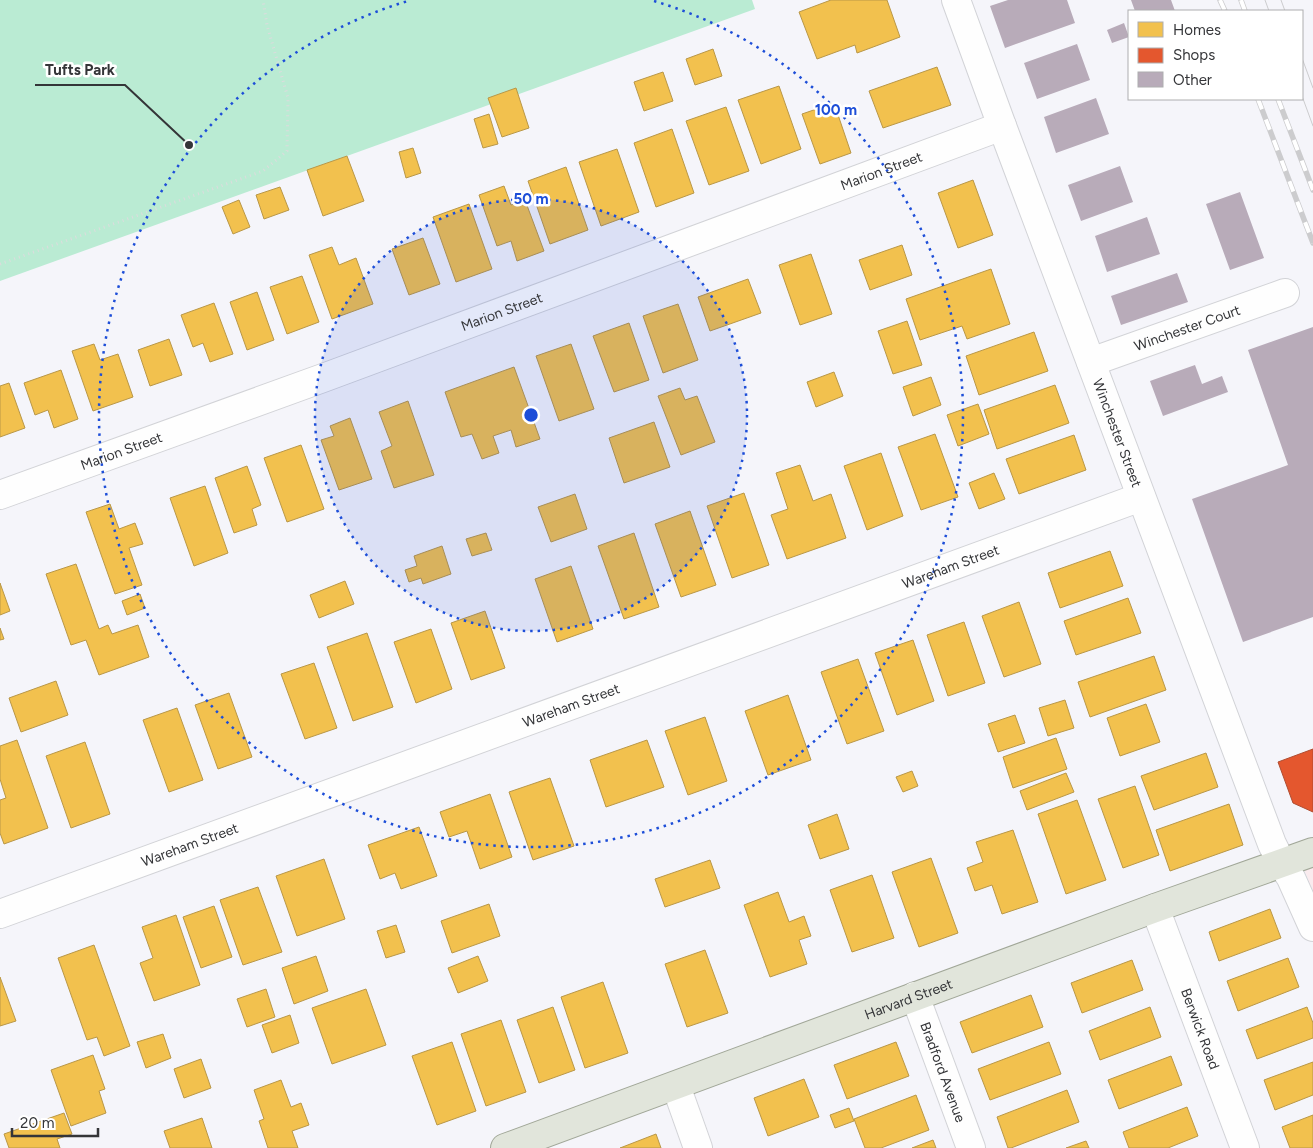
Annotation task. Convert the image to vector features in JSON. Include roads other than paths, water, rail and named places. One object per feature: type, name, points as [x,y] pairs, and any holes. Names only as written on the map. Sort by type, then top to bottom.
[{"type":"main road","name":"Harvard Street","points":[[505,1148],[915,996],[1313,852]]},
{"type":"street","name":"Winchester Street","points":[[956,0],[1272,844],[1291,878],[1313,927]]},
{"type":"street","name":"Marion Street","points":[[0,495],[333,375],[1002,126]]},
{"type":"street","name":"Winchester Court","points":[[1090,362],[1285,293]]},
{"type":"street","name":"Wareham Street","points":[[0,914],[1142,497]]},
{"type":"street","name":"Berwick Road","points":[[1156,908],[1245,1148]]},
{"type":"street","name":"Bradford Avenue","points":[[915,996],[971,1148]]},
{"type":"street","points":[[676,1086],[698,1148]]},
{"type":"tram line","points":[[1265,0],[1269,10]]},
{"type":"tram line","points":[[1281,0],[1285,10]]},
{"type":"tram line","points":[[1303,61],[1313,88]]},
{"type":"tram line","points":[[1303,99],[1313,126]]},
{"type":"railway","points":[[1220,0],[1225,10]]},
{"type":"railway","points":[[1241,0],[1245,10]]},
{"type":"railway","points":[[1258,100],[1313,243]]},
{"type":"railway","points":[[1278,100],[1313,190]]},
{"type":"place","name":"Tufts Park","points":[[189,145]]}]
